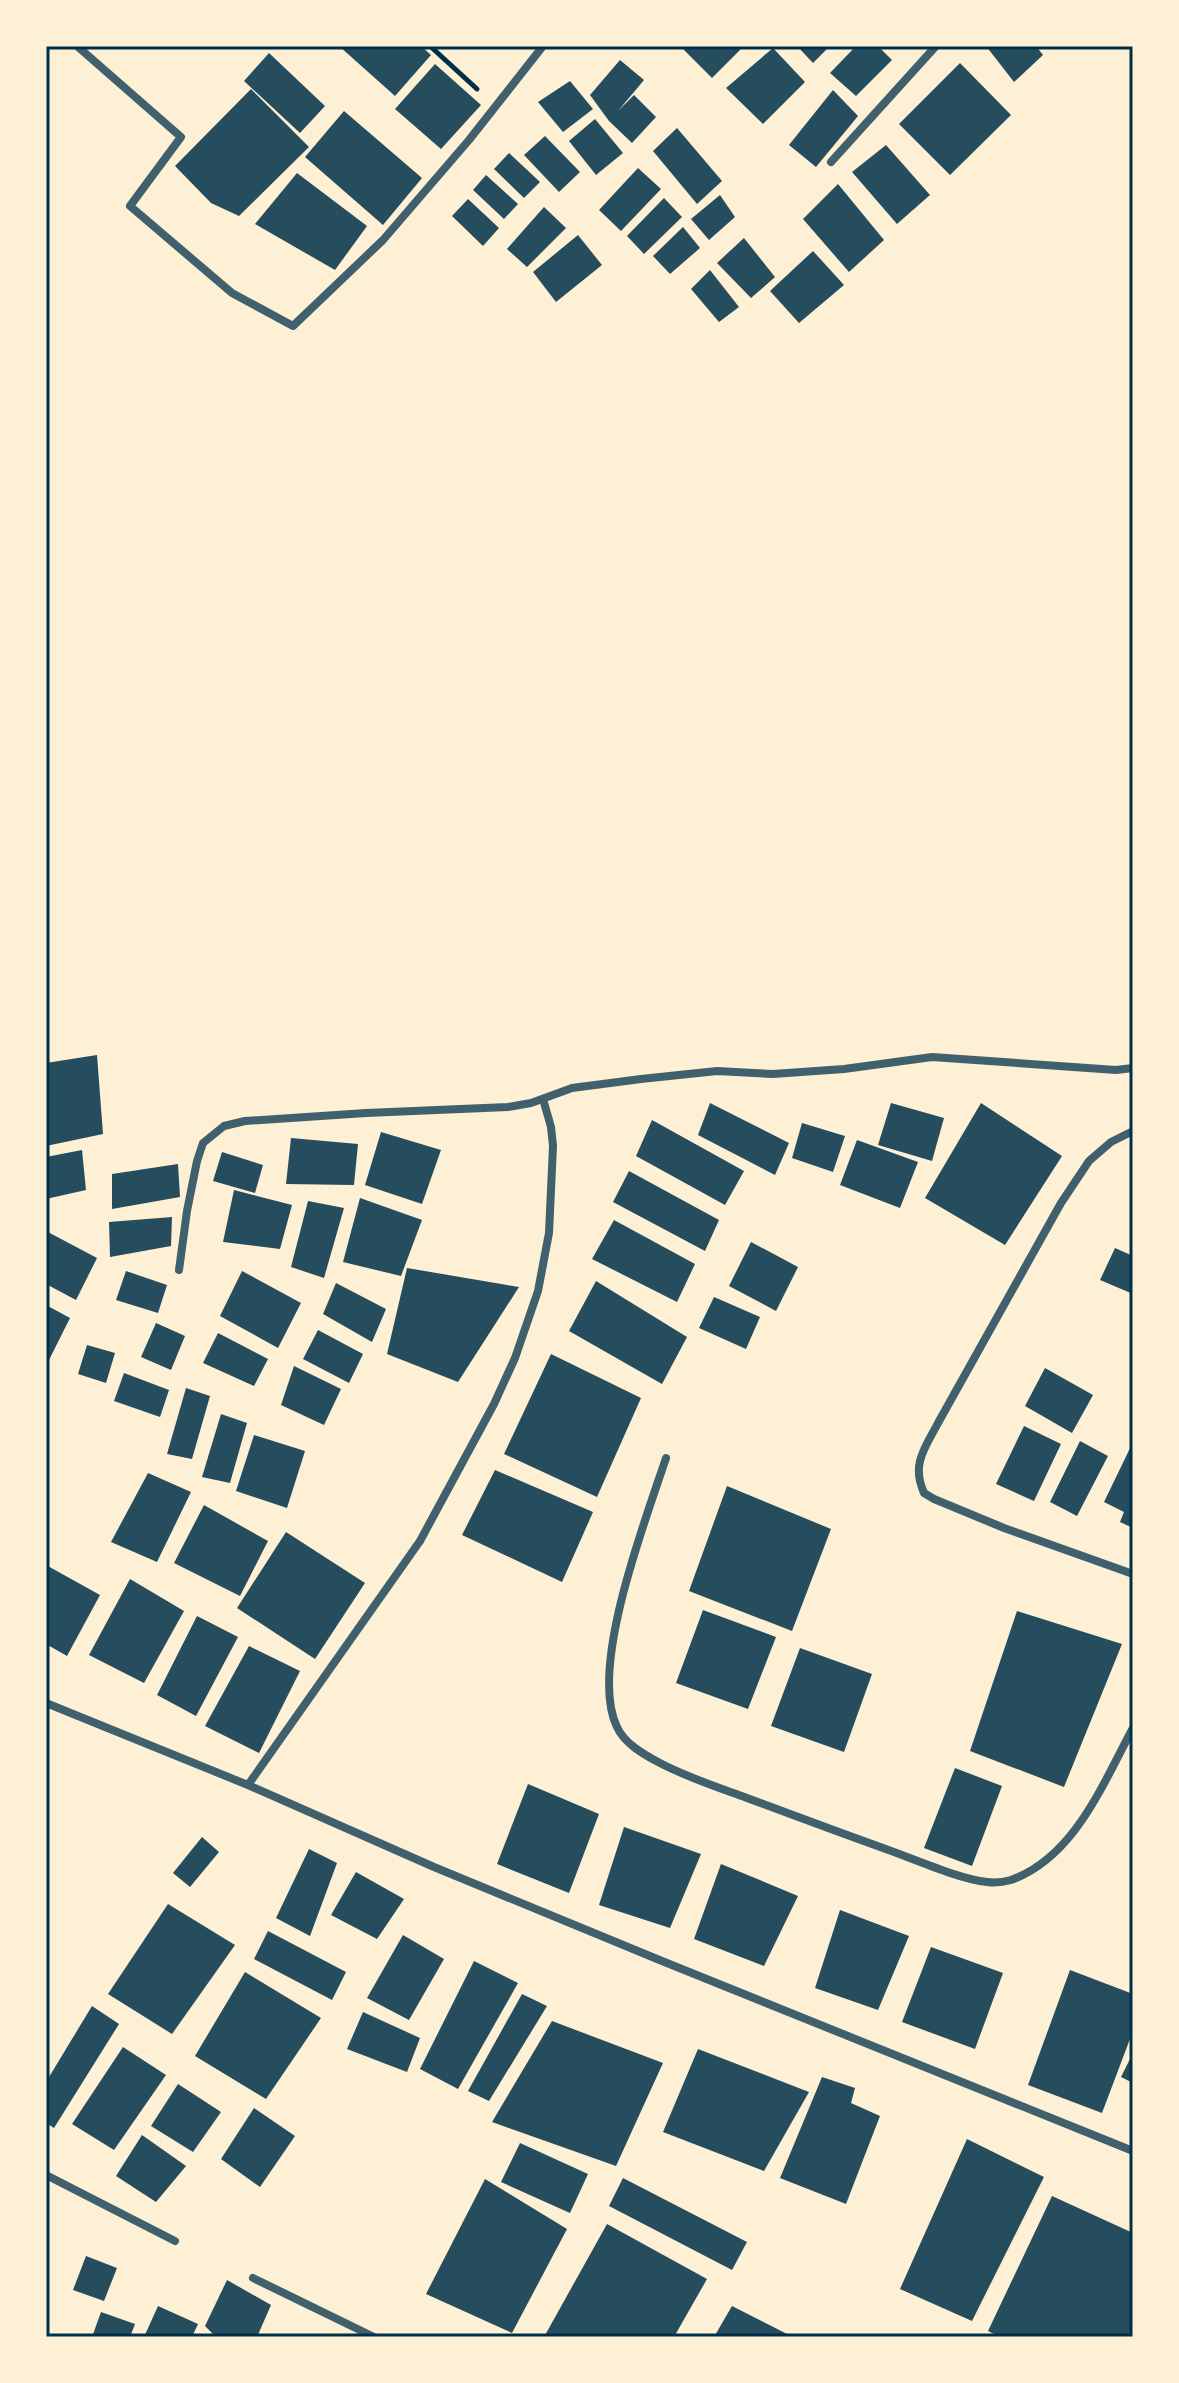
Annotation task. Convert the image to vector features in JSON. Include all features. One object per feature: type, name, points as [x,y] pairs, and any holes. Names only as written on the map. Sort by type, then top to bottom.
[{"type":"street","points":[[77,46],[181,137],[130,206],[232,293],[293,326],[383,240],[469,140],[543,46]]},
{"type":"street","points":[[831,162],[936,46]]},
{"type":"street","points":[[179,1270],[187,1211],[203,1143],[224,1126],[245,1121],[508,1107],[572,1088],[641,1079],[717,1071],[773,1074],[844,1069],[932,1057],[1116,1070],[1133,1068]]},
{"type":"street","points":[[248,1785],[420,1541],[494,1404],[515,1358],[538,1291],[549,1233],[553,1146],[543,1099]]},
{"type":"street","points":[[1133,1131],[1111,1142],[1089,1161],[1061,1203],[938,1423],[920,1458],[918,1472],[924,1493],[934,1499],[1004,1528],[1133,1574]]},
{"type":"street","points":[[666,1458],[619,1608],[610,1666],[611,1707],[617,1729],[634,1748],[659,1763],[922,1862],[987,1882],[998,1882],[1008,1881],[1032,1869],[1052,1855],[1070,1836],[1087,1813],[1133,1730]]},
{"type":"street","points":[[46,1703],[248,1785],[648,1956],[1133,2151]]},
{"type":"street","points":[[46,2175],[175,2241]]},
{"type":"street","points":[[253,2278],[374,2337]]},
{"type":"path","points":[[430,46],[495,106]]},
{"type":"building","points":[[339,46],[421,46],[431,55],[395,96]]},
{"type":"building","points":[[680,46],[744,46],[712,78]]},
{"type":"building","points":[[797,46],[830,46],[813,63]]},
{"type":"building","points":[[856,46],[878,46],[892,60],[856,96],[830,73]]},
{"type":"building","points":[[986,46],[1036,46],[1043,55],[1014,82]]},
{"type":"building","points":[[773,48],[805,82],[763,124],[726,88]]},
{"type":"building","points":[[269,53],[325,106],[300,133],[244,81]]},
{"type":"building","points":[[620,60],[644,80],[618,111],[634,95],[656,117],[632,143],[609,121],[590,95]]},
{"type":"building","points":[[960,63],[1011,115],[950,175],[899,124]]},
{"type":"building","points":[[435,64],[481,105],[441,149],[395,109]]},
{"type":"building","points":[[570,81],[593,109],[563,132],[538,102]]},
{"type":"building","points":[[251,89],[309,147],[239,216],[211,203],[175,166]]},
{"type":"building","points":[[833,90],[858,116],[816,167],[789,145]]},
{"type":"building","points":[[344,111],[422,178],[383,225],[305,157]]},
{"type":"building","points":[[595,119],[623,153],[596,175],[569,141]]},
{"type":"building","points":[[677,128],[722,181],[697,204],[653,151]]},
{"type":"building","points":[[545,136],[580,172],[559,192],[524,155]]},
{"type":"building","points":[[886,145],[930,195],[897,224],[852,172]]},
{"type":"building","points":[[509,153],[540,182],[524,198],[494,169]]},
{"type":"building","points":[[638,168],[661,189],[621,231],[599,210]]},
{"type":"building","points":[[297,173],[367,226],[335,270],[255,224]]},
{"type":"building","points":[[486,175],[518,204],[504,219],[473,190]]},
{"type":"building","points":[[838,184],[884,240],[849,272],[803,219]]},
{"type":"building","points":[[720,195],[735,217],[709,240],[691,219]]},
{"type":"building","points":[[664,198],[682,217],[644,254],[627,236]]},
{"type":"building","points":[[468,199],[499,228],[483,246],[452,216]]},
{"type":"building","points":[[544,207],[566,228],[527,267],[507,249]]},
{"type":"building","points":[[683,227],[700,248],[670,274],[653,256]]},
{"type":"building","points":[[578,235],[602,265],[556,302],[533,272]]},
{"type":"building","points":[[744,238],[775,277],[751,298],[717,263]]},
{"type":"building","points":[[813,251],[844,285],[799,323],[770,291]]},
{"type":"building","points":[[710,270],[739,307],[719,322],[691,289]]},
{"type":"building","points":[[97,1055],[103,1134],[46,1146],[46,1063]]},
{"type":"building","points":[[710,1103],[789,1143],[775,1175],[698,1135]]},
{"type":"building","points":[[891,1103],[944,1118],[932,1161],[878,1145]]},
{"type":"building","points":[[981,1103],[1062,1156],[1005,1245],[925,1198]]},
{"type":"building","points":[[652,1120],[744,1171],[725,1205],[636,1156]]},
{"type":"building","points":[[802,1123],[845,1136],[833,1172],[792,1158]]},
{"type":"building","points":[[381,1132],[441,1150],[422,1204],[365,1185]]},
{"type":"building","points":[[291,1138],[358,1144],[354,1185],[286,1184]]},
{"type":"building","points":[[857,1140],[918,1162],[900,1208],[840,1185]]},
{"type":"building","points":[[82,1150],[86,1190],[46,1199],[46,1157]]},
{"type":"building","points":[[222,1152],[263,1165],[255,1193],[213,1181]]},
{"type":"building","points":[[178,1164],[180,1197],[112,1209],[112,1174]]},
{"type":"building","points":[[629,1171],[719,1220],[705,1251],[613,1202]]},
{"type":"building","points":[[234,1190],[292,1205],[280,1249],[223,1242]]},
{"type":"building","points":[[360,1198],[422,1220],[401,1276],[343,1262]]},
{"type":"building","points":[[308,1201],[344,1208],[324,1278],[291,1267]]},
{"type":"building","points":[[172,1217],[171,1246],[110,1257],[109,1222]]},
{"type":"building","points":[[614,1220],[695,1264],[677,1302],[592,1259]]},
{"type":"building","points":[[46,1231],[97,1258],[76,1300],[46,1284]]},
{"type":"building","points":[[751,1242],[798,1267],[776,1311],[729,1286]]},
{"type":"building","points":[[1115,1248],[1133,1256],[1133,1294],[1100,1280]]},
{"type":"building","points":[[407,1268],[519,1287],[458,1382],[387,1354]]},
{"type":"building","points":[[126,1271],[167,1285],[158,1313],[116,1300]]},
{"type":"building","points":[[242,1271],[301,1303],[278,1348],[220,1316]]},
{"type":"building","points":[[596,1281],[687,1337],[662,1384],[569,1331]]},
{"type":"building","points":[[336,1283],[386,1309],[372,1342],[323,1314]]},
{"type":"building","points":[[714,1297],[760,1317],[746,1349],[699,1328]]},
{"type":"building","points":[[46,1305],[70,1318],[48,1362],[46,1360]]},
{"type":"building","points":[[156,1323],[185,1336],[171,1370],[141,1357]]},
{"type":"building","points":[[318,1330],[363,1354],[349,1383],[303,1359]]},
{"type":"building","points":[[218,1333],[268,1359],[254,1386],[203,1363]]},
{"type":"building","points":[[87,1345],[115,1353],[106,1383],[78,1374]]},
{"type":"building","points":[[551,1354],[641,1398],[597,1497],[504,1454]]},
{"type":"building","points":[[294,1366],[341,1389],[324,1425],[281,1405]]},
{"type":"building","points":[[1045,1368],[1093,1395],[1072,1433],[1025,1406]]},
{"type":"building","points":[[124,1373],[169,1390],[160,1417],[114,1401]]},
{"type":"building","points":[[186,1388],[210,1396],[192,1459],[167,1454]]},
{"type":"building","points":[[221,1414],[247,1423],[230,1483],[202,1477]]},
{"type":"building","points":[[1024,1426],[1061,1444],[1034,1501],[996,1484]]},
{"type":"building","points":[[254,1435],[305,1451],[287,1508],[236,1491]]},
{"type":"building","points":[[1080,1441],[1108,1456],[1077,1516],[1050,1502]]},
{"type":"building","points":[[1133,1442],[1133,1528],[1120,1522],[1124,1512],[1104,1502]]},
{"type":"building","points":[[495,1470],[593,1512],[562,1582],[462,1535]]},
{"type":"building","points":[[148,1473],[191,1492],[157,1562],[111,1542]]},
{"type":"building","points":[[727,1486],[831,1529],[792,1631],[689,1591]]},
{"type":"building","points":[[204,1505],[268,1541],[240,1596],[174,1563]]},
{"type":"building","points":[[286,1532],[365,1583],[315,1659],[237,1608]]},
{"type":"building","points":[[46,1565],[100,1595],[67,1656],[46,1644]]},
{"type":"building","points":[[130,1579],[184,1611],[144,1683],[89,1655]]},
{"type":"building","points":[[703,1610],[776,1637],[748,1709],[676,1683]]},
{"type":"building","points":[[1017,1611],[1122,1644],[1064,1787],[970,1751]]},
{"type":"building","points":[[197,1616],[238,1637],[196,1716],[157,1695]]},
{"type":"building","points":[[249,1646],[300,1671],[259,1753],[205,1726]]},
{"type":"building","points":[[800,1648],[872,1674],[844,1752],[771,1726]]},
{"type":"building","points":[[955,1768],[1002,1786],[972,1866],[924,1848]]},
{"type":"building","points":[[528,1784],[599,1814],[569,1893],[497,1864]]},
{"type":"building","points":[[624,1827],[701,1854],[670,1928],[599,1905]]},
{"type":"building","points":[[202,1837],[219,1852],[190,1887],[173,1873]]},
{"type":"building","points":[[309,1849],[337,1863],[310,1936],[276,1918]]},
{"type":"building","points":[[721,1864],[798,1896],[764,1966],[694,1939]]},
{"type":"building","points":[[356,1872],[404,1899],[377,1939],[331,1915]]},
{"type":"building","points":[[168,1904],[235,1945],[172,2034],[108,1994]]},
{"type":"building","points":[[840,1910],[909,1936],[878,2010],[815,1988]]},
{"type":"building","points":[[268,1931],[346,1972],[332,2000],[254,1959]]},
{"type":"building","points":[[403,1935],[444,1959],[409,2020],[367,1998]]},
{"type":"building","points":[[931,1947],[1003,1973],[975,2049],[902,2022]]},
{"type":"building","points":[[474,1961],[518,1983],[458,2089],[420,2069]]},
{"type":"building","points":[[1070,1970],[1133,1994],[1133,2031],[1102,2113],[1028,2085]]},
{"type":"building","points":[[245,1972],[321,2018],[266,2099],[195,2056]]},
{"type":"building","points":[[522,1994],[547,2006],[489,2101],[468,2091]]},
{"type":"building","points":[[92,2006],[119,2024],[54,2128],[46,2123],[46,2082]]},
{"type":"building","points":[[363,2012],[420,2038],[407,2072],[347,2049]]},
{"type":"building","points":[[552,2021],[663,2063],[616,2166],[492,2122]]},
{"type":"building","points":[[123,2047],[166,2075],[114,2150],[72,2124]]},
{"type":"building","points":[[698,2049],[809,2092],[764,2171],[663,2132]]},
{"type":"building","points":[[1133,2053],[1133,2083],[1121,2077]]},
{"type":"building","points":[[822,2077],[855,2088],[851,2103],[880,2116],[846,2204],[780,2178]]},
{"type":"building","points":[[178,2084],[221,2112],[193,2152],[151,2126]]},
{"type":"building","points":[[254,2108],[295,2136],[260,2187],[221,2159]]},
{"type":"building","points":[[142,2135],[186,2166],[156,2202],[116,2176]]},
{"type":"building","points":[[967,2139],[1044,2177],[972,2321],[900,2289]]},
{"type":"building","points":[[520,2143],[588,2174],[570,2213],[501,2182]]},
{"type":"building","points":[[623,2178],[747,2242],[732,2270],[609,2206]]},
{"type":"building","points":[[485,2179],[567,2229],[512,2333],[426,2294]]},
{"type":"building","points":[[1052,2196],[1133,2233],[1133,2325],[1128,2337],[1000,2337],[988,2331]]},
{"type":"building","points":[[607,2224],[707,2279],[674,2337],[544,2337]]},
{"type":"building","points":[[86,2256],[117,2268],[104,2301],[73,2290]]},
{"type":"building","points":[[227,2280],[271,2305],[257,2337],[216,2337],[205,2326]]},
{"type":"building","points":[[158,2306],[198,2324],[192,2337],[144,2337]]},
{"type":"building","points":[[732,2306],[793,2337],[714,2337]]},
{"type":"building","points":[[101,2312],[135,2324],[130,2337],[92,2337]]}]
